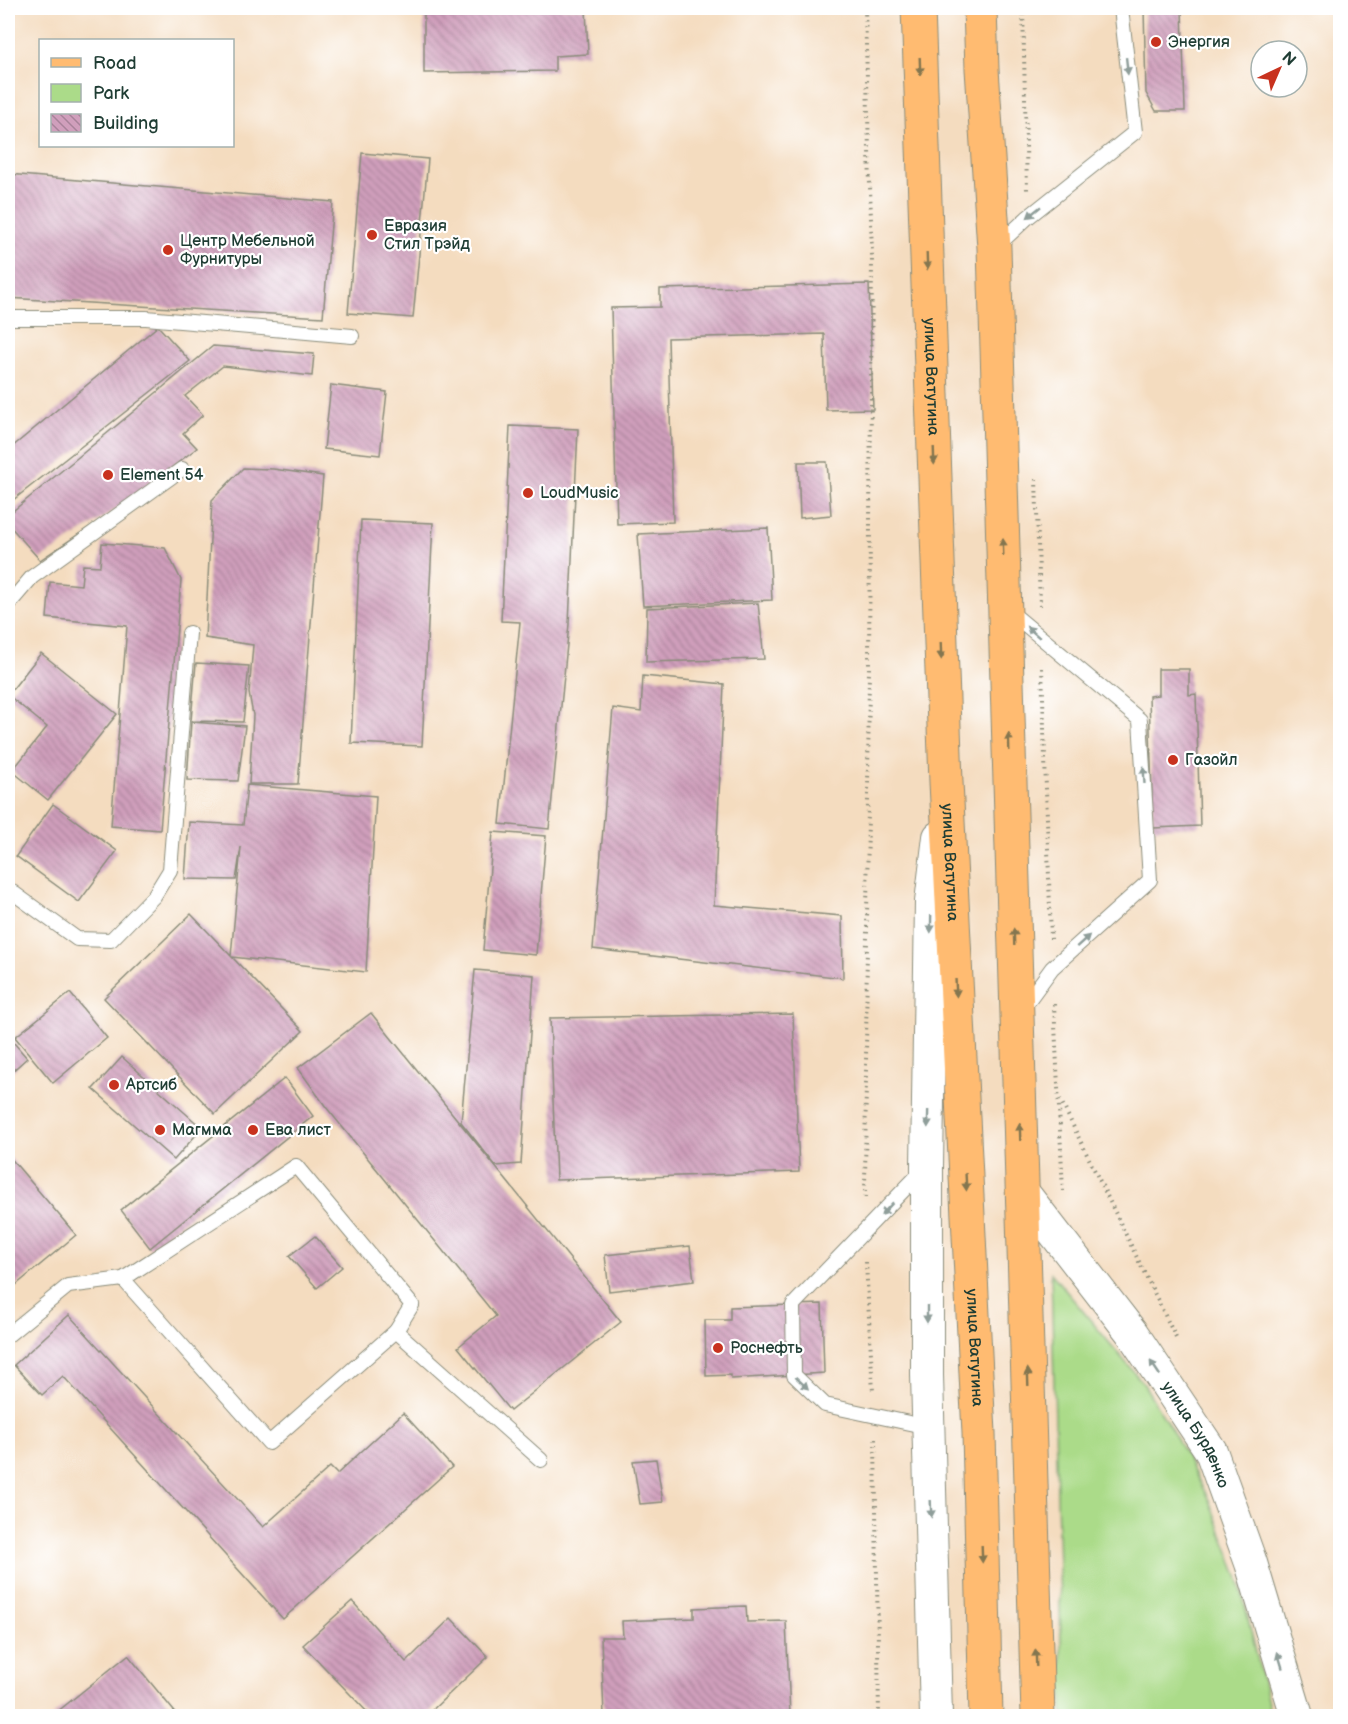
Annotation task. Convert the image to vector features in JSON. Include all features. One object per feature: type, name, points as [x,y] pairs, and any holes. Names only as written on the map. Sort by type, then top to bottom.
[{"type":"main road","name":"улица Ватутина","points":[[918,8],[946,782],[979,1433],[986,1716]]},
{"type":"main road","points":[[980,8],[994,248],[1038,1716]]},
{"type":"main road","points":[[982,69],[990,8]]},
{"type":"street","points":[[936,1716],[928,1427],[927,1166],[932,902],[946,782]]},
{"type":"street","name":"улица Бурденко","points":[[1022,1191],[1132,1333],[1211,1451],[1251,1563],[1297,1716]]},
{"type":"lane","points":[[994,248],[1027,218],[1135,132],[1121,8]]},
{"type":"lane","points":[[8,318],[146,318],[352,336]]},
{"type":"lane","points":[[8,605],[33,577],[183,469]]},
{"type":"lane","points":[[1005,607],[1140,720],[1150,880],[1052,968],[1017,1016]]},
{"type":"lane","points":[[8,889],[77,939],[111,940],[154,896],[170,870],[189,633]]},
{"type":"lane","points":[[927,1166],[865,1233],[793,1305],[794,1376],[825,1404],[928,1427]]},
{"type":"lane","points":[[8,1335],[68,1286],[123,1279],[297,1167],[412,1305],[396,1331],[269,1443],[123,1279]]},
{"type":"lane","points":[[396,1331],[541,1460]]},
{"type":"path","points":[[865,8],[872,256],[865,1233],[875,1416],[879,1716]]},
{"type":"path","points":[[1023,8],[1027,218]]},
{"type":"path","points":[[1036,475],[1052,968],[1064,1195]]},
{"type":"path","points":[[1058,1095],[1178,1342]]},
{"type":"green space","points":[[1051,1273],[1143,1383],[1176,1437],[1209,1500],[1238,1576],[1271,1716],[1063,1716]]},
{"type":"building","points":[[424,8],[586,8],[588,54],[555,56],[555,71],[424,73]]},
{"type":"building","points":[[1144,8],[1182,8],[1185,111],[1156,111],[1146,93]]},
{"type":"building","points":[[362,153],[428,159],[413,318],[348,313]]},
{"type":"building","name":"Центр Мебельной Фурнитуры","points":[[8,174],[333,202],[323,317],[8,298]]},
{"type":"building","points":[[869,284],[873,409],[826,410],[824,334],[668,338],[673,522],[617,524],[611,308],[660,307],[660,289]]},
{"type":"building","points":[[158,326],[190,361],[8,504],[8,443],[12,447]]},
{"type":"building","name":"Element 54","points":[[213,346],[314,354],[312,376],[223,366],[185,396],[203,415],[183,433],[197,448],[125,503],[40,560],[8,524],[8,515]]},
{"type":"building","points":[[331,385],[387,392],[380,455],[324,449]]},
{"type":"building","points":[[510,426],[578,429],[569,624],[549,829],[500,824],[520,622],[501,621]]},
{"type":"building","points":[[798,462],[827,462],[831,515],[800,518]]},
{"type":"building","points":[[243,468],[273,469],[323,476],[298,784],[249,784],[253,715],[249,693],[253,645],[205,638],[212,500]]},
{"type":"building","points":[[361,520],[433,523],[422,746],[351,743]]},
{"type":"building","points":[[768,528],[772,600],[643,606],[638,534]]},
{"type":"building","points":[[102,543],[165,548],[181,580],[160,830],[111,826],[127,626],[47,618],[50,582],[81,585],[83,565],[100,566]]},
{"type":"building","points":[[758,603],[764,659],[646,662],[647,608]]},
{"type":"building","points":[[41,653],[117,714],[48,800],[12,771],[47,727],[8,695]]},
{"type":"building","points":[[196,663],[249,666],[243,722],[191,721]]},
{"type":"building","points":[[1158,669],[1189,669],[1189,695],[1196,694],[1200,826],[1153,828],[1149,696],[1158,695]]},
{"type":"building","points":[[643,676],[724,684],[714,905],[842,916],[843,978],[593,949],[613,708],[641,712]]},
{"type":"building","points":[[191,722],[245,726],[238,781],[187,780]]},
{"type":"building","points":[[247,785],[376,796],[366,972],[232,957],[303,1031],[215,1114],[104,998],[191,914],[231,956],[241,847],[236,880],[185,879],[189,822],[243,825]]},
{"type":"building","points":[[53,804],[117,851],[79,902],[16,856]]},
{"type":"building","points":[[493,832],[546,836],[536,955],[483,950]]},
{"type":"building","points":[[475,970],[534,975],[521,1164],[496,1166],[461,1122]]},
{"type":"building","points":[[70,993],[107,1038],[53,1083],[15,1037]]},
{"type":"building","points":[[371,1013],[621,1322],[510,1411],[458,1347],[496,1316],[326,1107],[298,1068]]},
{"type":"building","points":[[793,1014],[799,1172],[556,1180],[550,1018]]},
{"type":"building","points":[[8,1036],[27,1058],[8,1075]]},
{"type":"building","points":[[122,1057],[202,1128],[174,1160],[93,1089]]},
{"type":"building","points":[[285,1078],[313,1116],[150,1248],[121,1210]]},
{"type":"building","points":[[8,1155],[76,1235],[10,1290],[8,1287]]},
{"type":"building","points":[[315,1236],[342,1267],[317,1288],[289,1256]]},
{"type":"building","points":[[690,1246],[694,1281],[609,1291],[605,1255]]},
{"type":"building","points":[[822,1304],[824,1373],[731,1379],[731,1375],[706,1376],[705,1320],[730,1320],[730,1307]]},
{"type":"building","points":[[69,1315],[263,1527],[330,1467],[337,1474],[403,1413],[452,1467],[283,1619],[63,1376],[42,1395],[14,1365]]},
{"type":"building","points":[[656,1459],[663,1502],[640,1504],[633,1461]]},
{"type":"building","points":[[352,1601],[406,1662],[451,1618],[488,1657],[426,1716],[371,1716],[303,1645]]},
{"type":"building","points":[[746,1606],[747,1622],[786,1621],[790,1716],[604,1716],[601,1637],[623,1637],[622,1621],[694,1618],[694,1608]]},
{"type":"building","points":[[128,1655],[178,1716],[52,1716]]},
{"type":"place","name":"Энергия","points":[[1156,42]]},
{"type":"place","name":"Евразия Стил Трэйд","points":[[372,235]]},
{"type":"place","name":"Центр Мебельной Фурнитуры","points":[[168,250]]},
{"type":"place","name":"Element 54","points":[[108,475]]},
{"type":"place","name":"LoudMusic","points":[[528,493]]},
{"type":"place","name":"Газойл","points":[[1173,760]]},
{"type":"place","name":"Артсиб","points":[[114,1085]]},
{"type":"place","name":"Магмма","points":[[160,1130]]},
{"type":"place","name":"Ева лист","points":[[253,1130]]},
{"type":"place","name":"Роснефть","points":[[718,1348]]}]
